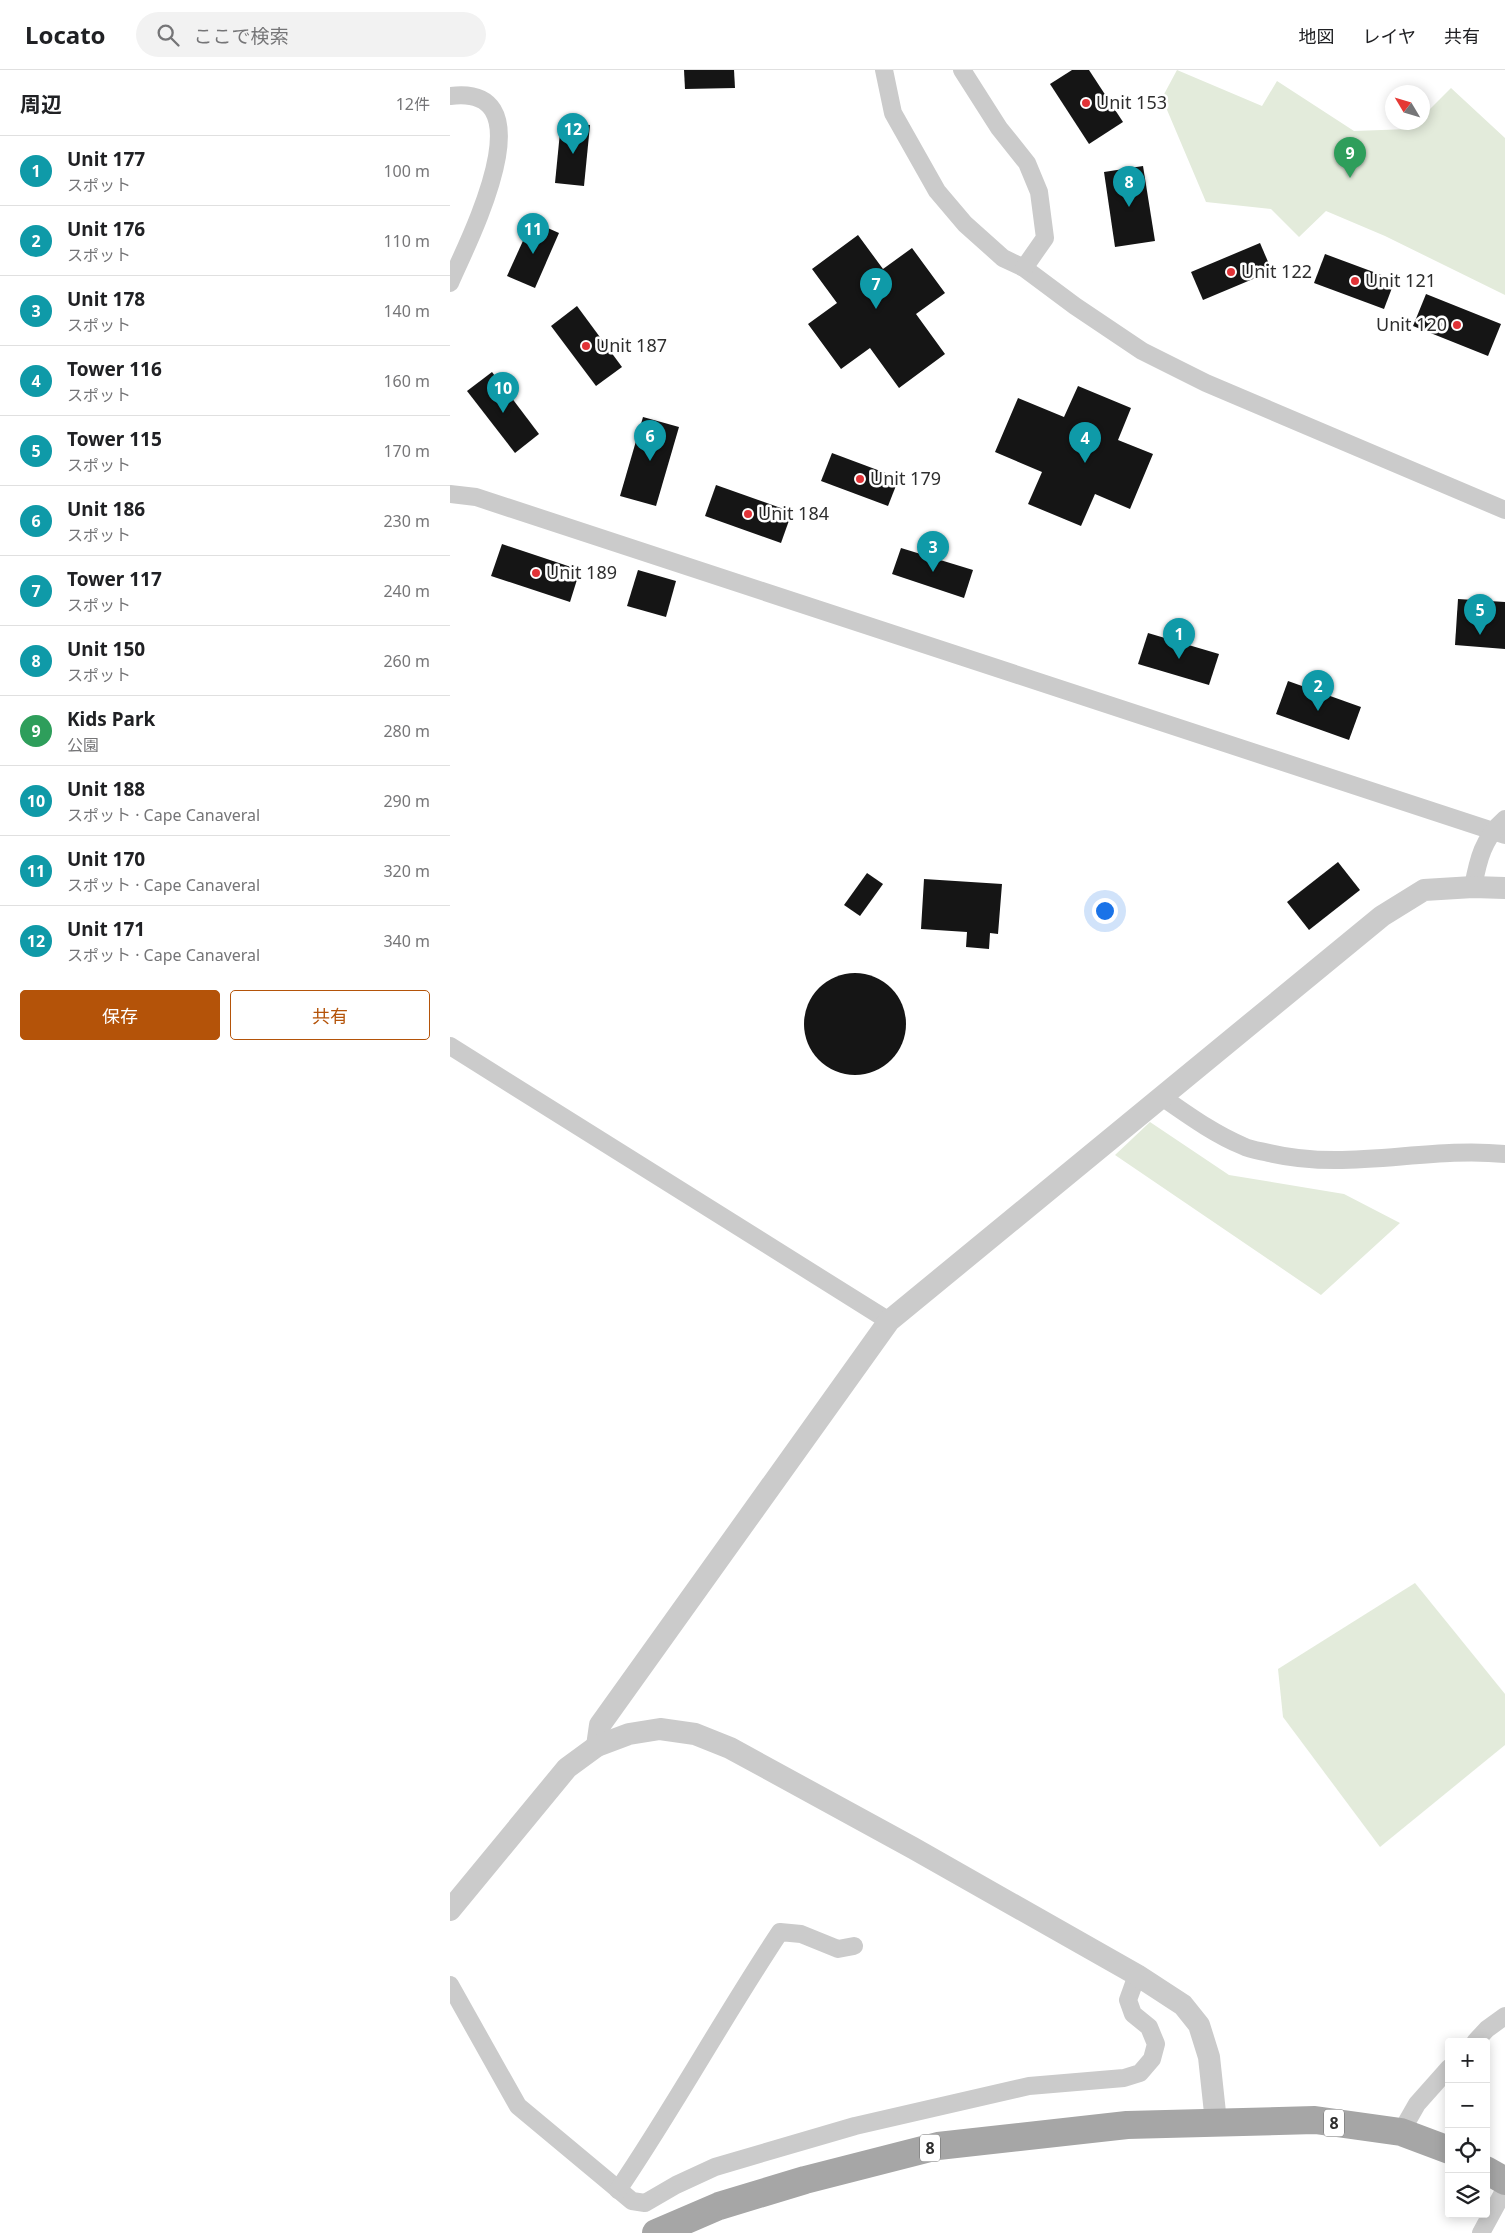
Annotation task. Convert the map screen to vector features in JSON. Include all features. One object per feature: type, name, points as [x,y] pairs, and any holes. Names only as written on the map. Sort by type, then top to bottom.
[{"type":"main road","name":"8","points":[[656,2233],[718,2206],[805,2180],[938,2146],[1126,2125],[1315,2120],[1401,2132],[1445,2148]]},
{"type":"main road","points":[[1490,2172],[1505,2181]]},
{"type":"street","points":[[884,70],[893,113],[937,191],[965,224],[1003,258],[1024,268],[1075,306],[1142,351],[1198,379],[1505,510]]},
{"type":"street","points":[[962,70],[999,128],[1026,163],[1040,192],[1045,238],[1024,268]]},
{"type":"street","points":[[450,96],[463,95],[488,103],[495,112],[500,125],[498,148],[485,203],[450,283]]},
{"type":"street","points":[[450,494],[476,497],[1501,828],[1479,858],[1473,887]]},
{"type":"street","points":[[597,1746],[600,1725],[888,1321],[1382,916],[1424,890],[1473,887],[1505,888]]},
{"type":"street","points":[[450,1046],[888,1321]]},
{"type":"street","points":[[1162,1097],[1199,1123],[1244,1147],[1292,1158],[1337,1162],[1443,1153],[1505,1154]]},
{"type":"street","points":[[450,1910],[567,1768],[597,1746],[629,1734],[660,1729],[695,1734],[730,1748],[913,1848],[1137,1975],[1183,2005],[1199,2025],[1209,2057],[1216,2122]]},
{"type":"street","points":[[618,2190],[662,2125],[751,1976],[780,1932],[801,1934],[838,1950],[854,1946]]},
{"type":"street","points":[[450,1985],[518,2106],[632,2201],[645,2203],[676,2185],[715,2167],[854,2126],[1029,2086],[1124,2078],[1140,2073],[1152,2059],[1156,2044],[1148,2027],[1133,2014],[1128,2000],[1137,1975]]},
{"type":"street","points":[[1479,2038],[1487,2029],[1505,2016]]},
{"type":"street","points":[[1401,2132],[1417,2104],[1445,2072]]},
{"type":"street","points":[[1481,2233],[1505,2189]]},
{"type":"green space","points":[[1177,70],[1262,106],[1277,81],[1354,131],[1430,130],[1430,109],[1451,88],[1505,138],[1505,295],[1385,236],[1326,211],[1299,237],[1271,209],[1206,202],[1162,98]]},
{"type":"green space","points":[[1150,1122],[1229,1175],[1344,1194],[1400,1223],[1321,1295],[1115,1155]]},
{"type":"green space","points":[[1415,1583],[1505,1694],[1505,1745],[1380,1847],[1283,1717],[1278,1669]]},
{"type":"building","points":[[684,70],[734,70],[735,88],[685,89]]},
{"type":"building","name":"Unit 153","points":[[1072,70],[1089,70],[1123,122],[1089,144],[1050,84]]},
{"type":"building","points":[[561,122],[590,125],[584,186],[555,183]]},
{"type":"building","points":[[1143,166],[1155,241],[1115,247],[1104,172]]},
{"type":"building","points":[[532,221],[559,233],[535,288],[507,276]]},
{"type":"building","points":[[858,235],[883,269],[912,248],[945,293],[916,314],[945,354],[899,388],[870,348],[841,369],[808,324],[837,303],[812,269]]},
{"type":"building","name":"Unit 122","points":[[1260,243],[1272,271],[1203,300],[1191,272]]},
{"type":"building","name":"Unit 121","points":[[1325,254],[1395,280],[1384,309],[1314,283]]},
{"type":"building","name":"Unit 120","points":[[1426,294],[1501,324],[1488,356],[1413,326]]},
{"type":"building","name":"Unit 187","points":[[577,306],[622,367],[596,386],[551,326]]},
{"type":"building","points":[[492,372],[539,434],[515,453],[467,391]]},
{"type":"building","points":[[1078,386],[1131,408],[1118,440],[1153,454],[1130,509],[1095,494],[1081,526],[1028,504],[1042,472],[995,452],[1018,398],[1064,417]]},
{"type":"building","points":[[643,417],[679,427],[656,506],[620,496]]},
{"type":"building","name":"Unit 179","points":[[832,453],[899,478],[888,506],[821,481]]},
{"type":"building","name":"Unit 184","points":[[716,485],[792,512],[781,543],[705,516]]},
{"type":"building","name":"Unit 189","points":[[502,544],[580,570],[570,602],[491,576]]},
{"type":"building","points":[[901,548],[973,570],[964,598],[892,574]]},
{"type":"building","points":[[638,570],[676,581],[666,617],[627,606]]},
{"type":"building","points":[[1458,599],[1505,602],[1505,649],[1455,645]]},
{"type":"building","points":[[1148,633],[1219,654],[1209,685],[1138,664]]},
{"type":"building","points":[[1288,681],[1361,707],[1349,740],[1276,714]]},
{"type":"building","points":[[1338,862],[1360,890],[1309,930],[1287,902]]},
{"type":"building","points":[[867,873],[883,884],[860,916],[844,905]]},
{"type":"building","points":[[924,879],[1002,884],[998,934],[990,933],[989,949],[966,947],[967,932],[921,929]]},
{"type":"building","points":[[855,973],[874,977],[891,988],[902,1005],[906,1024],[902,1043],[891,1060],[874,1071],[855,1075],[836,1071],[819,1060],[808,1043],[804,1024],[808,1005],[819,988],[836,977]]},
{"type":"place","name":"Unit 153","points":[[1086,103]]},
{"type":"place","name":"Unit 171","points":[[573,154]]},
{"type":"place","name":"Kids Park","points":[[1350,178]]},
{"type":"place","name":"Unit 150","points":[[1129,207]]},
{"type":"place","name":"Unit 170","points":[[533,254]]},
{"type":"place","name":"Unit 122","points":[[1231,272]]},
{"type":"place","name":"Unit 121","points":[[1355,281]]},
{"type":"place","name":"Tower 117","points":[[876,309]]},
{"type":"place","name":"Unit 120","points":[[1457,325]]},
{"type":"place","name":"Unit 187","points":[[586,346]]},
{"type":"place","name":"Unit 188","points":[[503,413]]},
{"type":"place","name":"Unit 186","points":[[650,461]]},
{"type":"place","name":"Tower 116","points":[[1085,463]]},
{"type":"place","name":"Unit 179","points":[[860,479]]},
{"type":"place","name":"Unit 184","points":[[748,514]]},
{"type":"place","name":"Unit 178","points":[[933,572]]},
{"type":"place","name":"Unit 189","points":[[536,573]]},
{"type":"place","name":"Tower 115","points":[[1480,635]]},
{"type":"place","name":"Unit 177","points":[[1179,659]]},
{"type":"place","name":"Unit 176","points":[[1318,711]]}]
